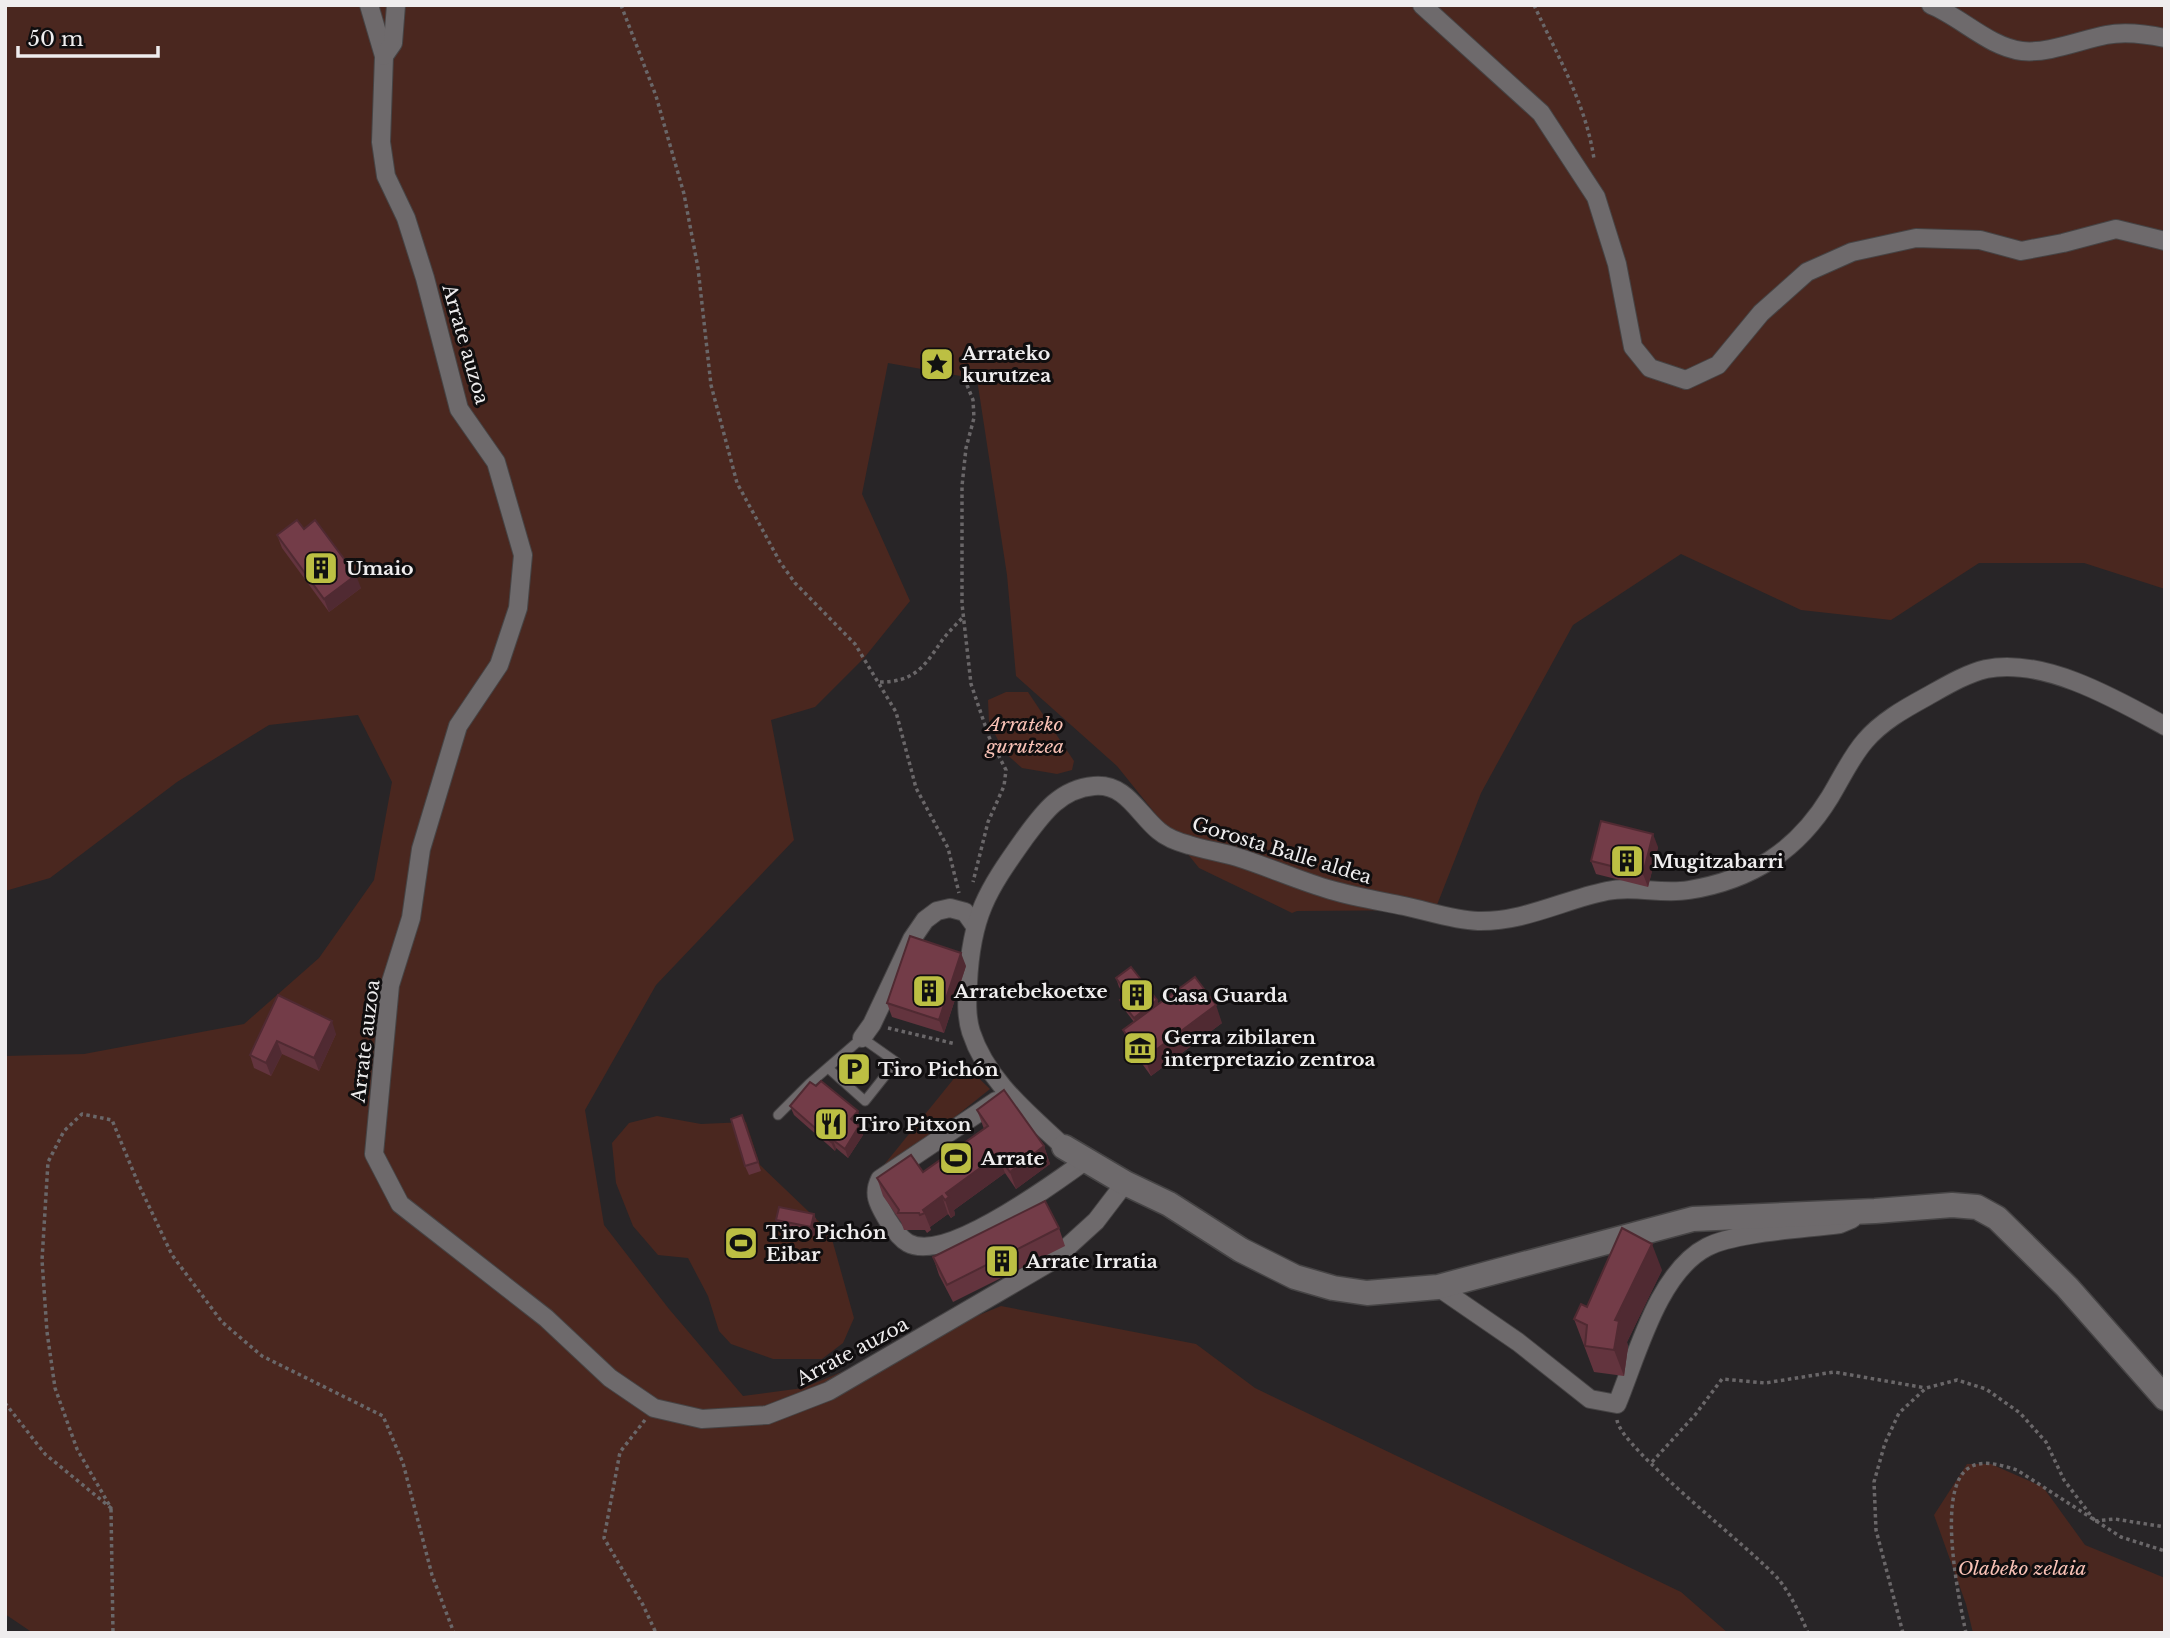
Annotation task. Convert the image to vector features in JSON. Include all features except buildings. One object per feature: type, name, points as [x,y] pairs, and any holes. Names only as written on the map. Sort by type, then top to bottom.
[{"type":"street","name":"Arrate auzoa","points":[[369,5],[384,56],[381,142],[386,176],[406,218],[425,278],[459,409],[496,462],[523,555],[518,608],[499,665],[458,726],[421,849],[411,918],[390,985],[374,1154],[400,1204],[546,1318],[610,1378],[654,1408],[702,1419],[767,1415],[829,1391],[1052,1261],[1096,1221],[1125,1184]]},
{"type":"street","name":"Arrate auzoa","points":[[384,56],[393,43],[396,5]]},
{"type":"street","points":[[1422,5],[1541,113],[1596,197],[1617,264],[1633,347],[1650,368],[1686,380],[1718,365],[1761,313],[1807,272],[1852,252],[1916,238],[1980,240],[2021,251],[2116,229],[2165,240]]},
{"type":"street","points":[[1931,5],[2007,48],[2022,51],[2036,51],[2109,34],[2165,37]]},
{"type":"street","name":"Gorosta Balle aldea","points":[[1064,1147],[989,1073],[970,1030],[967,1007],[970,919],[1041,814],[1057,799],[1074,789],[1099,785],[1122,792],[1155,828],[1187,845],[1243,859],[1334,891],[1457,918],[1485,921],[1521,917],[1622,889],[1664,893],[1715,885],[1760,868],[1787,847],[1814,820],[1864,742],[1882,724],[1942,688],[1985,669],[2010,667],[2034,670],[2100,690],[2165,726]]},
{"type":"street","points":[[867,1031],[912,939],[925,920],[937,911],[950,908],[970,919]]},
{"type":"street","points":[[1008,1093],[880,1180],[875,1197],[898,1234],[910,1244],[932,1246],[964,1236],[1028,1202],[1085,1161]]},
{"type":"street","points":[[1064,1147],[1125,1184],[1169,1204],[1241,1250],[1295,1277],[1333,1288],[1367,1293],[1438,1287],[1693,1219],[1952,1205],[1977,1207],[1997,1218],[2067,1287],[2165,1398]]},
{"type":"street","points":[[1438,1287],[1508,1335],[1590,1399],[1617,1404],[1662,1294],[1691,1257],[1709,1246],[1741,1238],[1840,1224],[1875,1211]]},
{"type":"lane","points":[[778,1115],[867,1031],[897,1062],[865,1101],[828,1068]]},
{"type":"path","points":[[621,5],[656,96],[684,194],[698,268],[711,384],[737,482],[780,562],[795,583],[855,644],[896,712],[916,788],[948,848],[970,919]]},
{"type":"path","points":[[1534,5],[1583,109],[1591,135],[1594,161]]},
{"type":"path","points":[[967,385],[973,400],[974,418],[962,486],[964,617],[971,684],[989,737],[1006,770],[1003,786],[988,822],[971,888]]},
{"type":"path","points":[[880,682],[895,682],[914,674],[928,663],[942,639],[964,617]]},
{"type":"path","points":[[867,1031],[978,1049]]},
{"type":"path","points":[[113,1633],[111,1508],[77,1449],[55,1388],[47,1332],[42,1260],[48,1162],[64,1131],[82,1114],[112,1120],[172,1255],[222,1322],[262,1356],[383,1416],[403,1463],[432,1574],[454,1633]]},
{"type":"path","points":[[1652,1462],[1695,1415],[1722,1379],[1765,1383],[1834,1372],[1926,1388],[1957,1380],[1986,1389],[2020,1413],[2046,1442],[2064,1480],[2095,1521]]},
{"type":"path","points":[[1903,1633],[1876,1530],[1874,1482],[1885,1443],[1899,1413],[1926,1388]]},
{"type":"path","points":[[5,1403],[45,1454],[111,1508]]},
{"type":"path","points":[[1617,1404],[1618,1424],[1652,1462],[1780,1581],[1797,1606],[1808,1633]]},
{"type":"path","points":[[654,1408],[620,1452],[604,1538],[656,1633]]},
{"type":"path","points":[[1966,1633],[1951,1541],[1952,1514],[1956,1488],[1964,1471],[1978,1464],[1998,1464],[2017,1470],[2121,1536],[2165,1551]]},
{"type":"path","points":[[2095,1521],[2115,1519],[2165,1527]]},
{"type":"green space","points":[[5,5],[2165,5],[2165,589],[2084,563],[1979,563],[1891,620],[1801,610],[1681,554],[1573,625],[1481,793],[1435,910],[1292,913],[1199,868],[1117,766],[1016,676],[1007,575],[977,379],[888,363],[862,494],[910,601],[864,658],[815,707],[771,720],[794,840],[656,985],[585,1110],[604,1225],[669,1309],[743,1396],[803,1388],[1001,1306],[1196,1344],[1255,1388],[1681,1592],[1728,1633],[33,1633],[5,1614],[5,1056],[84,1054],[244,1024],[319,958],[374,880],[392,782],[358,715],[269,725],[177,782],[50,878],[5,891]]},
{"type":"green space","name":"Arrateko gurutzea","points":[[1006,692],[1028,692],[1074,761],[1072,770],[1057,774],[1022,768],[1004,752],[989,722],[988,700]]},
{"type":"green space","name":"Arrate","points":[[965,1065],[990,1089],[882,1175],[879,1171]]},
{"type":"green space","name":"Tiro Pichón Eibar","points":[[657,1116],[701,1124],[746,1122],[760,1165],[830,1232],[854,1318],[843,1343],[822,1359],[773,1359],[731,1344],[719,1331],[708,1296],[688,1258],[658,1255],[633,1226],[616,1183],[612,1143],[629,1123]]},
{"type":"green space","name":"Olabeko zelaia","points":[[1967,1464],[1991,1464],[2043,1487],[2085,1545],[2165,1578],[2165,1633],[1973,1633],[1966,1604],[1934,1515]]},
{"type":"place","name":"Arrateko kurutzea","points":[[937,364]]},
{"type":"place","name":"Umaio","points":[[321,568]]},
{"type":"place","name":"Mugitzabarri","points":[[1627,861]]},
{"type":"place","name":"Arratebekoetxe","points":[[929,991]]},
{"type":"place","name":"Casa Guarda","points":[[1137,995]]},
{"type":"place","name":"Gerra zibilaren interpretazio zentroa","points":[[1140,1048]]},
{"type":"place","name":"Tiro Pichón","points":[[854,1069]]},
{"type":"place","name":"Tiro Pitxon","points":[[831,1124]]},
{"type":"place","name":"Arrate","points":[[956,1158]]},
{"type":"place","name":"Tiro Pichón Eibar","points":[[741,1243]]},
{"type":"place","name":"Arrate Irratia","points":[[1002,1261]]}]
